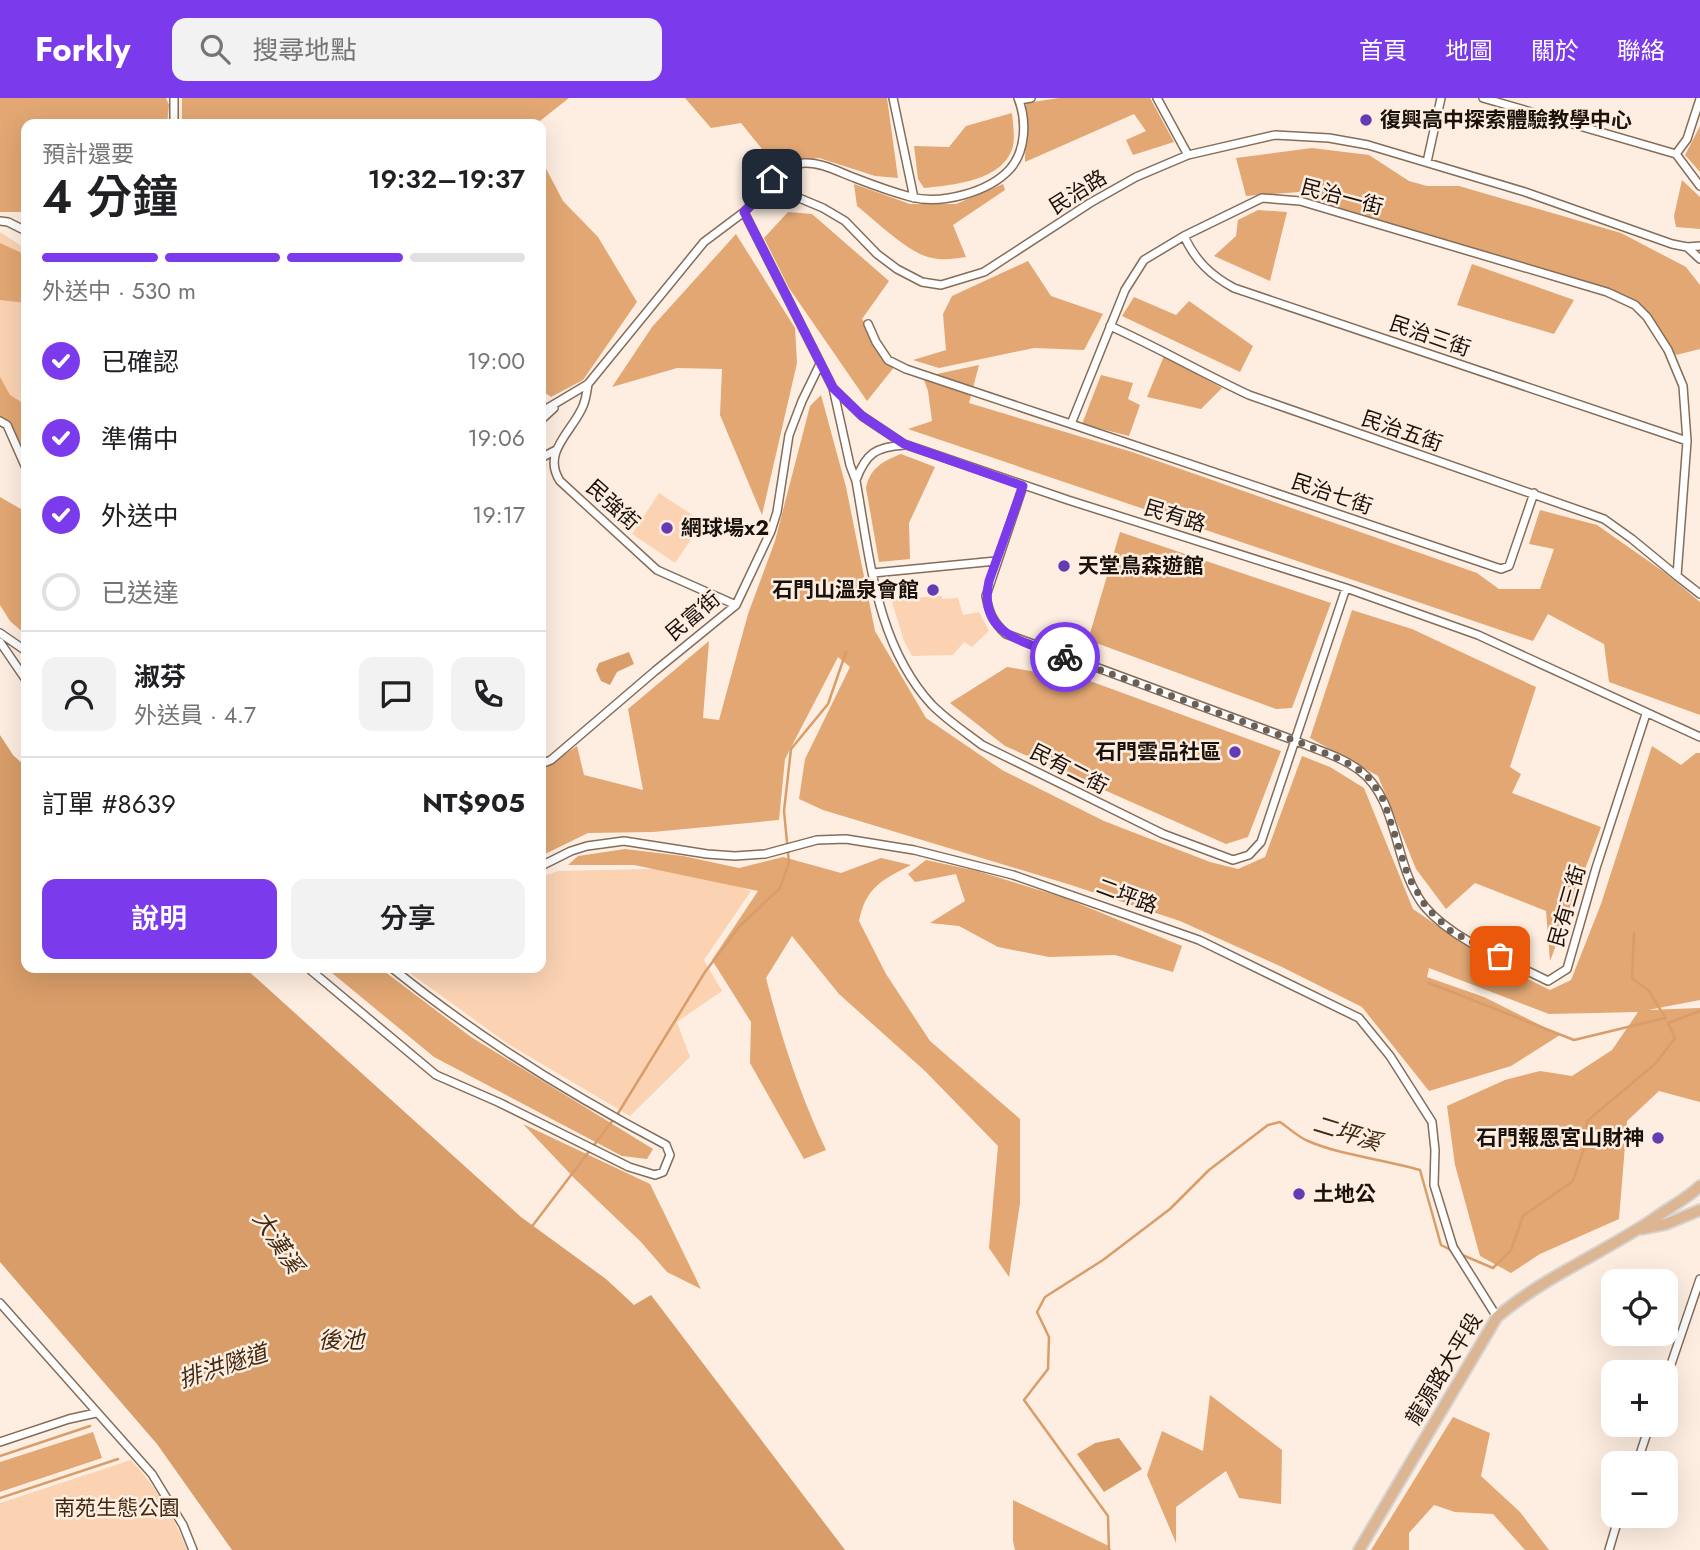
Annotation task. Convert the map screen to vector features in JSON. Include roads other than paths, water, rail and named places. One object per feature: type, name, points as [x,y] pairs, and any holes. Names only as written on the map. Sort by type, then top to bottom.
[{"type":"main road","name":"龍源路大平段","points":[[1359,1550],[1497,1317],[1522,1295],[1640,1229],[1686,1199],[1700,1186]]},
{"type":"main road","name":"龍源路大平段","points":[[1686,1199],[1700,1198]]},
{"type":"main road","name":"龍源路大平段","points":[[1640,1229],[1666,1224],[1697,1213]]},
{"type":"street","points":[[174,98],[174,119]]},
{"type":"street","points":[[892,98],[914,198]]},
{"type":"street","points":[[546,409],[588,384],[704,242],[744,212],[772,179],[790,167],[803,163],[821,165],[914,198],[967,195],[1004,175],[1018,160],[1024,133],[1019,99],[1031,98]]},
{"type":"street","points":[[1157,98],[1188,155]]},
{"type":"street","points":[[1427,162],[1441,98]]},
{"type":"street","points":[[1483,98],[1676,154],[1700,186]]},
{"type":"street","points":[[1676,154],[1687,139],[1700,100]]},
{"type":"street","name":"民治路","points":[[758,198],[792,195],[823,208],[845,221],[877,254],[897,269],[922,282],[942,285],[984,272],[1090,203],[1136,177],[1188,155],[1275,135],[1329,138],[1368,145],[1525,192],[1687,247]]},
{"type":"street","points":[[790,167],[792,195]]},
{"type":"street","name":"民治一街","points":[[1070,424],[1125,290],[1144,260],[1184,236],[1262,198],[1300,201],[1607,292],[1635,305],[1647,317],[1668,349],[1683,386],[1686,441],[1677,576]]},
{"type":"street","name":"民有路","points":[[744,212],[833,388],[862,416],[904,444],[1023,486],[1346,588],[1478,635],[1700,737]]},
{"type":"street","points":[[0,221],[21,228]]},
{"type":"street","name":"民治三街","points":[[1184,236],[1209,273],[1234,288],[1686,441]]},
{"type":"street","points":[[1687,247],[1700,246]]},
{"type":"street","points":[[1687,247],[1700,259]]},
{"type":"street","points":[[868,324],[888,360],[906,369],[1070,424]]},
{"type":"street","name":"民治五街","points":[[1110,326],[1249,395],[1604,519],[1677,576]]},
{"type":"street","name":"民富街","points":[[546,762],[736,605],[771,531],[777,512],[789,435],[820,364]]},
{"type":"street","points":[[546,455],[556,450],[583,407],[588,384]]},
{"type":"street","name":"民有二街","points":[[833,388],[856,481],[873,573],[889,637],[901,663],[934,707],[982,745],[1163,834],[1233,860],[1250,855],[1261,842],[1346,588]]},
{"type":"street","points":[[546,415],[565,398]]},
{"type":"street","points":[[0,421],[7,425],[21,457]]},
{"type":"street","name":"民治七街","points":[[1070,424],[1501,569],[1509,566],[1534,493]]},
{"type":"street","points":[[856,481],[861,466],[872,453],[884,446],[904,444]]},
{"type":"street","name":"民強街","points":[[556,450],[554,471],[560,481],[657,569],[736,605]]},
{"type":"street","name":"民有三街","points":[[1023,486],[986,596],[993,622],[1006,634],[1342,760],[1371,780],[1384,801],[1408,876],[1426,907],[1452,932],[1548,981],[1567,969],[1596,868],[1646,714]]},
{"type":"street","points":[[873,573],[996,561]]},
{"type":"street","points":[[1677,576],[1700,594]]},
{"type":"street","points":[[0,633],[21,648]]},
{"type":"street","points":[[0,642],[21,673]]},
{"type":"street","name":"二坪路","points":[[546,864],[579,849],[624,841],[735,856],[765,855],[817,840],[846,839],[914,850],[1001,872],[1199,940],[1359,1018],[1390,1056],[1432,1122],[1435,1150],[1434,1185],[1453,1247],[1497,1317]]},
{"type":"street","points":[[313,973],[436,1075],[498,1102],[629,1167],[655,1175],[663,1172],[670,1155],[666,1145],[572,1094],[495,1045],[399,973]]},
{"type":"street","points":[[1672,1360],[1700,1279]]},
{"type":"street","points":[[0,1303],[152,1474],[183,1525],[193,1550]]},
{"type":"street","points":[[0,1442],[96,1413]]},
{"type":"street","points":[[1609,1550],[1615,1528]]},
{"type":"water","points":[[629,652],[634,664],[617,672],[610,685],[601,681],[596,670],[599,663]]},
{"type":"water","name":"後池","points":[[0,735],[21,762],[21,973],[251,973],[521,1217],[606,1279],[634,1305],[651,1295],[845,1550],[232,1550],[157,1444],[0,1262]]},
{"type":"water","points":[[1119,1438],[1142,1469],[1104,1492],[1077,1454],[1095,1443]]},
{"type":"waterway","points":[[617,1115],[705,972],[739,927],[780,888],[789,863],[784,811],[791,749],[828,704],[846,652]]},
{"type":"waterway","points":[[1634,933],[1632,978],[1649,991],[1666,1019]]},
{"type":"waterway","points":[[1429,983],[1574,1040],[1665,1018]]},
{"type":"waterway","name":"二坪溪","points":[[1460,1254],[1493,1268],[1511,1250],[1523,1216],[1573,1181],[1584,1148],[1587,1121],[1655,1064],[1675,1038],[1668,1023],[1700,1011]]},
{"type":"waterway","points":[[530,1229],[613,1120]]},
{"type":"waterway","name":"二坪溪","points":[[1109,1550],[1108,1516],[1024,1400],[1048,1369],[1049,1337],[1037,1312],[1045,1297],[1103,1260],[1170,1209],[1209,1170],[1268,1125],[1280,1122],[1301,1137],[1321,1146],[1420,1170],[1441,1245],[1451,1250]]},
{"type":"waterway","name":"排洪隧道","points":[[0,1456],[90,1426]]},
{"type":"waterway","name":"排洪隧道","points":[[0,1498],[118,1459]]},
{"type":"place","name":"復興高中探索體驗教學中心","points":[[1366,120]]},
{"type":"place","name":"網球場x2","points":[[667,528]]},
{"type":"place","name":"天堂鳥森遊館","points":[[1064,566]]},
{"type":"place","name":"石門山溫泉會館","points":[[933,590]]},
{"type":"place","name":"石門雲品社區","points":[[1235,752]]},
{"type":"place","name":"石門報恩宮山財神","points":[[1658,1138]]},
{"type":"place","name":"土地公","points":[[1299,1194]]},
{"type":"water label","name":"大漢溪","points":[[278,1242]]},
{"type":"park label","name":"南苑生態公園","points":[[117,1508]]}]
